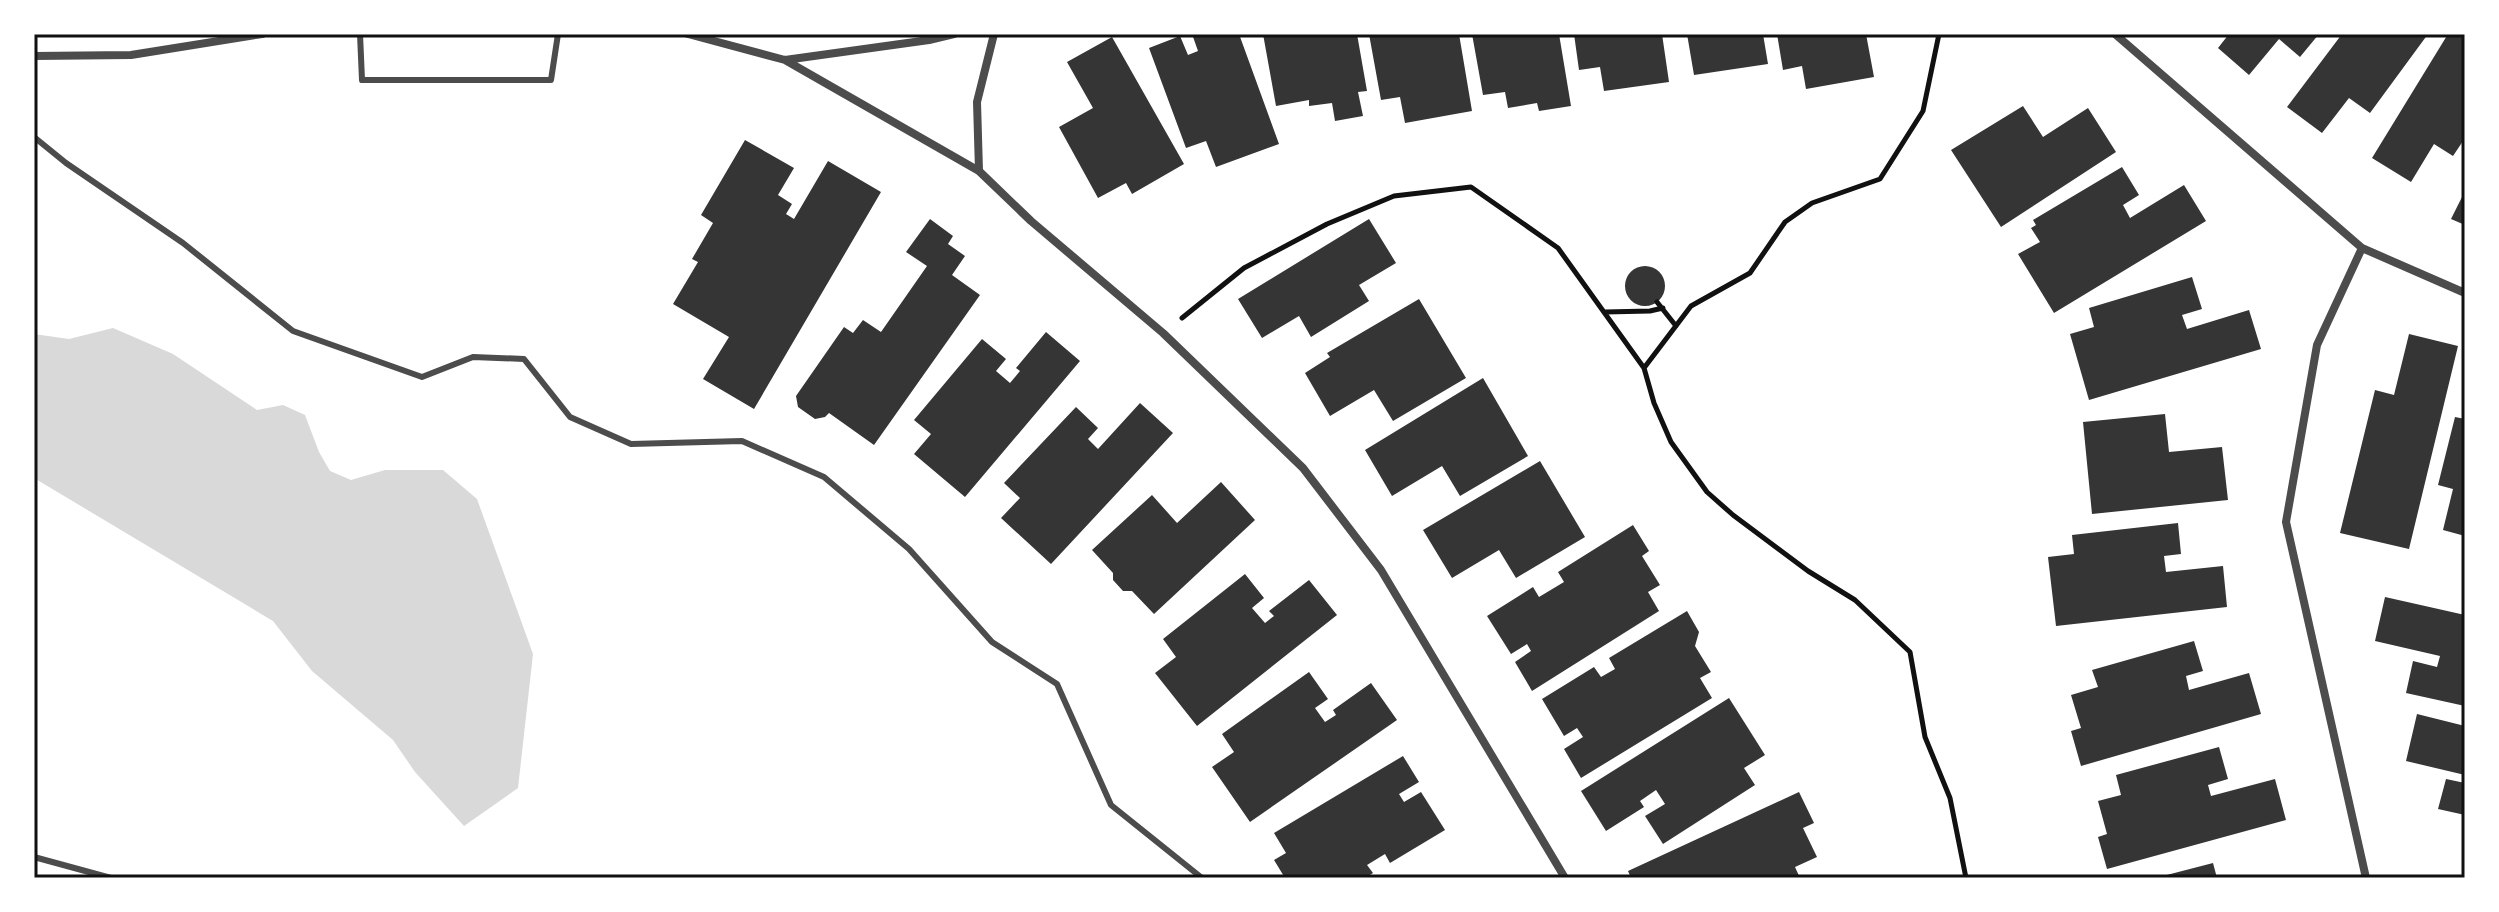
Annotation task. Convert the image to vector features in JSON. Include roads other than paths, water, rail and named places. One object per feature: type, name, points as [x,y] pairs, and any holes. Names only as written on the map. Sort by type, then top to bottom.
[{"type":"street","points":[[34,56],[131,55],[262,34]]},
{"type":"street","points":[[688,34],[785,60],[979,171],[1031,221],[1163,333],[1303,468],[1381,570],[1565,878]]},
{"type":"street","points":[[785,60],[954,34]]},
{"type":"street","points":[[979,171],[977,102],[994,34]]},
{"type":"street","points":[[2115,34],[2362,248],[2465,293]]},
{"type":"street","points":[[2362,248],[2317,345],[2286,522],[2366,878]]},
{"type":"lane","points":[[360,34],[362,80],[551,80],[558,34]]},
{"type":"lane","points":[[34,137],[66,163],[183,243],[293,331],[422,377],[473,357],[524,359],[570,417],[631,444],[742,441],[824,477],[909,549],[992,642],[1057,684],[1111,805],[1202,878]]},
{"type":"lane","points":[[34,857],[111,878]]}]
